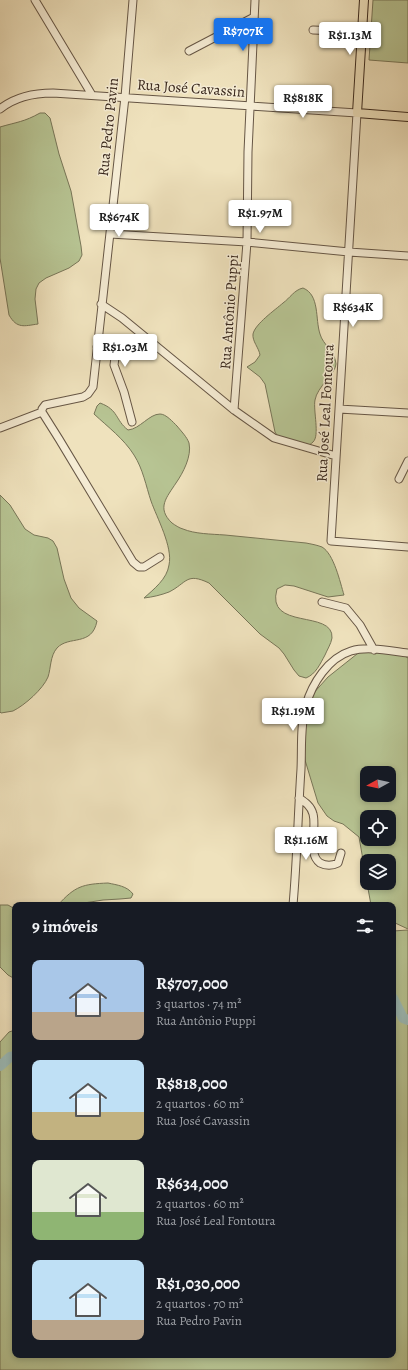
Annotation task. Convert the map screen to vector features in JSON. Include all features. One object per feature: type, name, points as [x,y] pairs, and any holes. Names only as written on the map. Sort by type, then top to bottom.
[{"type":"main road","name":"Rua José Leal Fontoura","points":[[357,113],[364,0]]},
{"type":"main road","name":"Rua José Cavassin","points":[[357,113],[408,117]]},
{"type":"street","points":[[35,0],[92,95]]},
{"type":"street","name":"Rua Pedro Pavin","points":[[42,412],[42,409],[45,406],[83,397],[88,394],[93,387],[125,97],[133,0]]},
{"type":"street","name":"Rua Antônio Puppi","points":[[234,410],[247,242],[248,152],[255,0]]},
{"type":"street","points":[[189,51],[254,18]]},
{"type":"street","points":[[313,30],[362,32]]},
{"type":"street","name":"Rua José Cavassin","points":[[0,109],[7,104],[27,96],[41,93],[125,97],[357,113]]},
{"type":"street","name":"Rua José Leal Fontoura","points":[[357,113],[332,541],[408,547]]},
{"type":"street","points":[[110,234],[247,242],[408,256]]},
{"type":"street","points":[[101,304],[122,318],[234,410],[274,438],[336,456]]},
{"type":"street","points":[[97,348],[114,347],[116,350],[114,365],[132,422]]},
{"type":"street","points":[[339,409],[408,413]]},
{"type":"street","points":[[0,428],[42,412],[133,562],[139,567],[144,567],[160,558]]},
{"type":"street","points":[[399,479],[408,461]]},
{"type":"street","points":[[322,602],[346,608],[360,624],[374,650]]},
{"type":"street","points":[[294,902],[303,726],[305,707],[312,690],[328,667],[339,657],[350,651],[361,649],[408,653]]},
{"type":"street","points":[[299,798],[309,805],[313,815],[314,855],[317,861],[332,866],[338,863],[341,853]]},
{"type":"green space","points":[[373,0],[408,0],[408,63],[369,60]]},
{"type":"green space","points":[[40,113],[45,113],[50,118],[59,154],[71,191],[82,255],[79,261],[69,268],[46,278],[39,283],[36,289],[35,299],[38,324],[21,326],[15,323],[9,315],[0,258],[0,127],[25,120]]},
{"type":"green space","points":[[303,288],[308,291],[315,302],[320,334],[334,355],[336,364],[333,372],[316,395],[316,434],[313,442],[308,446],[279,438],[275,432],[265,384],[260,377],[247,367],[255,362],[260,355],[253,337],[257,326],[295,292]]},
{"type":"green space","points":[[100,403],[111,409],[128,430],[137,427],[152,416],[160,414],[165,415],[171,420],[187,439],[190,448],[188,459],[167,498],[164,507],[167,518],[176,526],[198,533],[306,543],[322,547],[330,556],[336,569],[344,595],[328,597],[294,586],[285,585],[277,589],[276,602],[281,610],[290,615],[323,624],[330,629],[332,638],[331,642],[325,655],[312,674],[306,678],[299,676],[279,648],[260,634],[209,583],[196,578],[191,579],[169,592],[144,598],[166,575],[170,558],[167,541],[137,460],[121,438],[94,414]]},
{"type":"green space","points":[[0,495],[10,505],[25,529],[34,535],[48,538],[53,541],[57,548],[64,579],[71,598],[79,608],[97,621],[94,629],[85,638],[62,644],[57,648],[52,658],[46,682],[33,696],[13,711],[1,713],[0,712]]},
{"type":"green space","points":[[362,650],[401,654],[408,658],[408,929],[396,923],[396,902],[370,902],[368,890],[396,890],[396,854],[362,854],[361,846],[396,846],[396,810],[360,810],[360,843],[359,837],[343,824],[334,821],[327,816],[318,803],[305,760],[303,740],[304,720],[311,696],[328,677]]},
{"type":"green space","points":[[108,883],[122,886],[131,891],[133,894],[131,898],[90,902],[61,902],[69,894],[80,887],[92,884]]},
{"type":"green space","points":[[0,905],[8,905],[12,907],[12,977],[0,967]]},
{"type":"green space","points":[[408,930],[408,1370],[0,1370],[0,1042],[9,1032],[12,1031],[12,1358],[396,1358],[396,931]]},
{"type":"waterway","points":[[396,1004],[403,1018],[408,1020]]},
{"type":"waterway","points":[[0,1066],[12,1057]]}]
